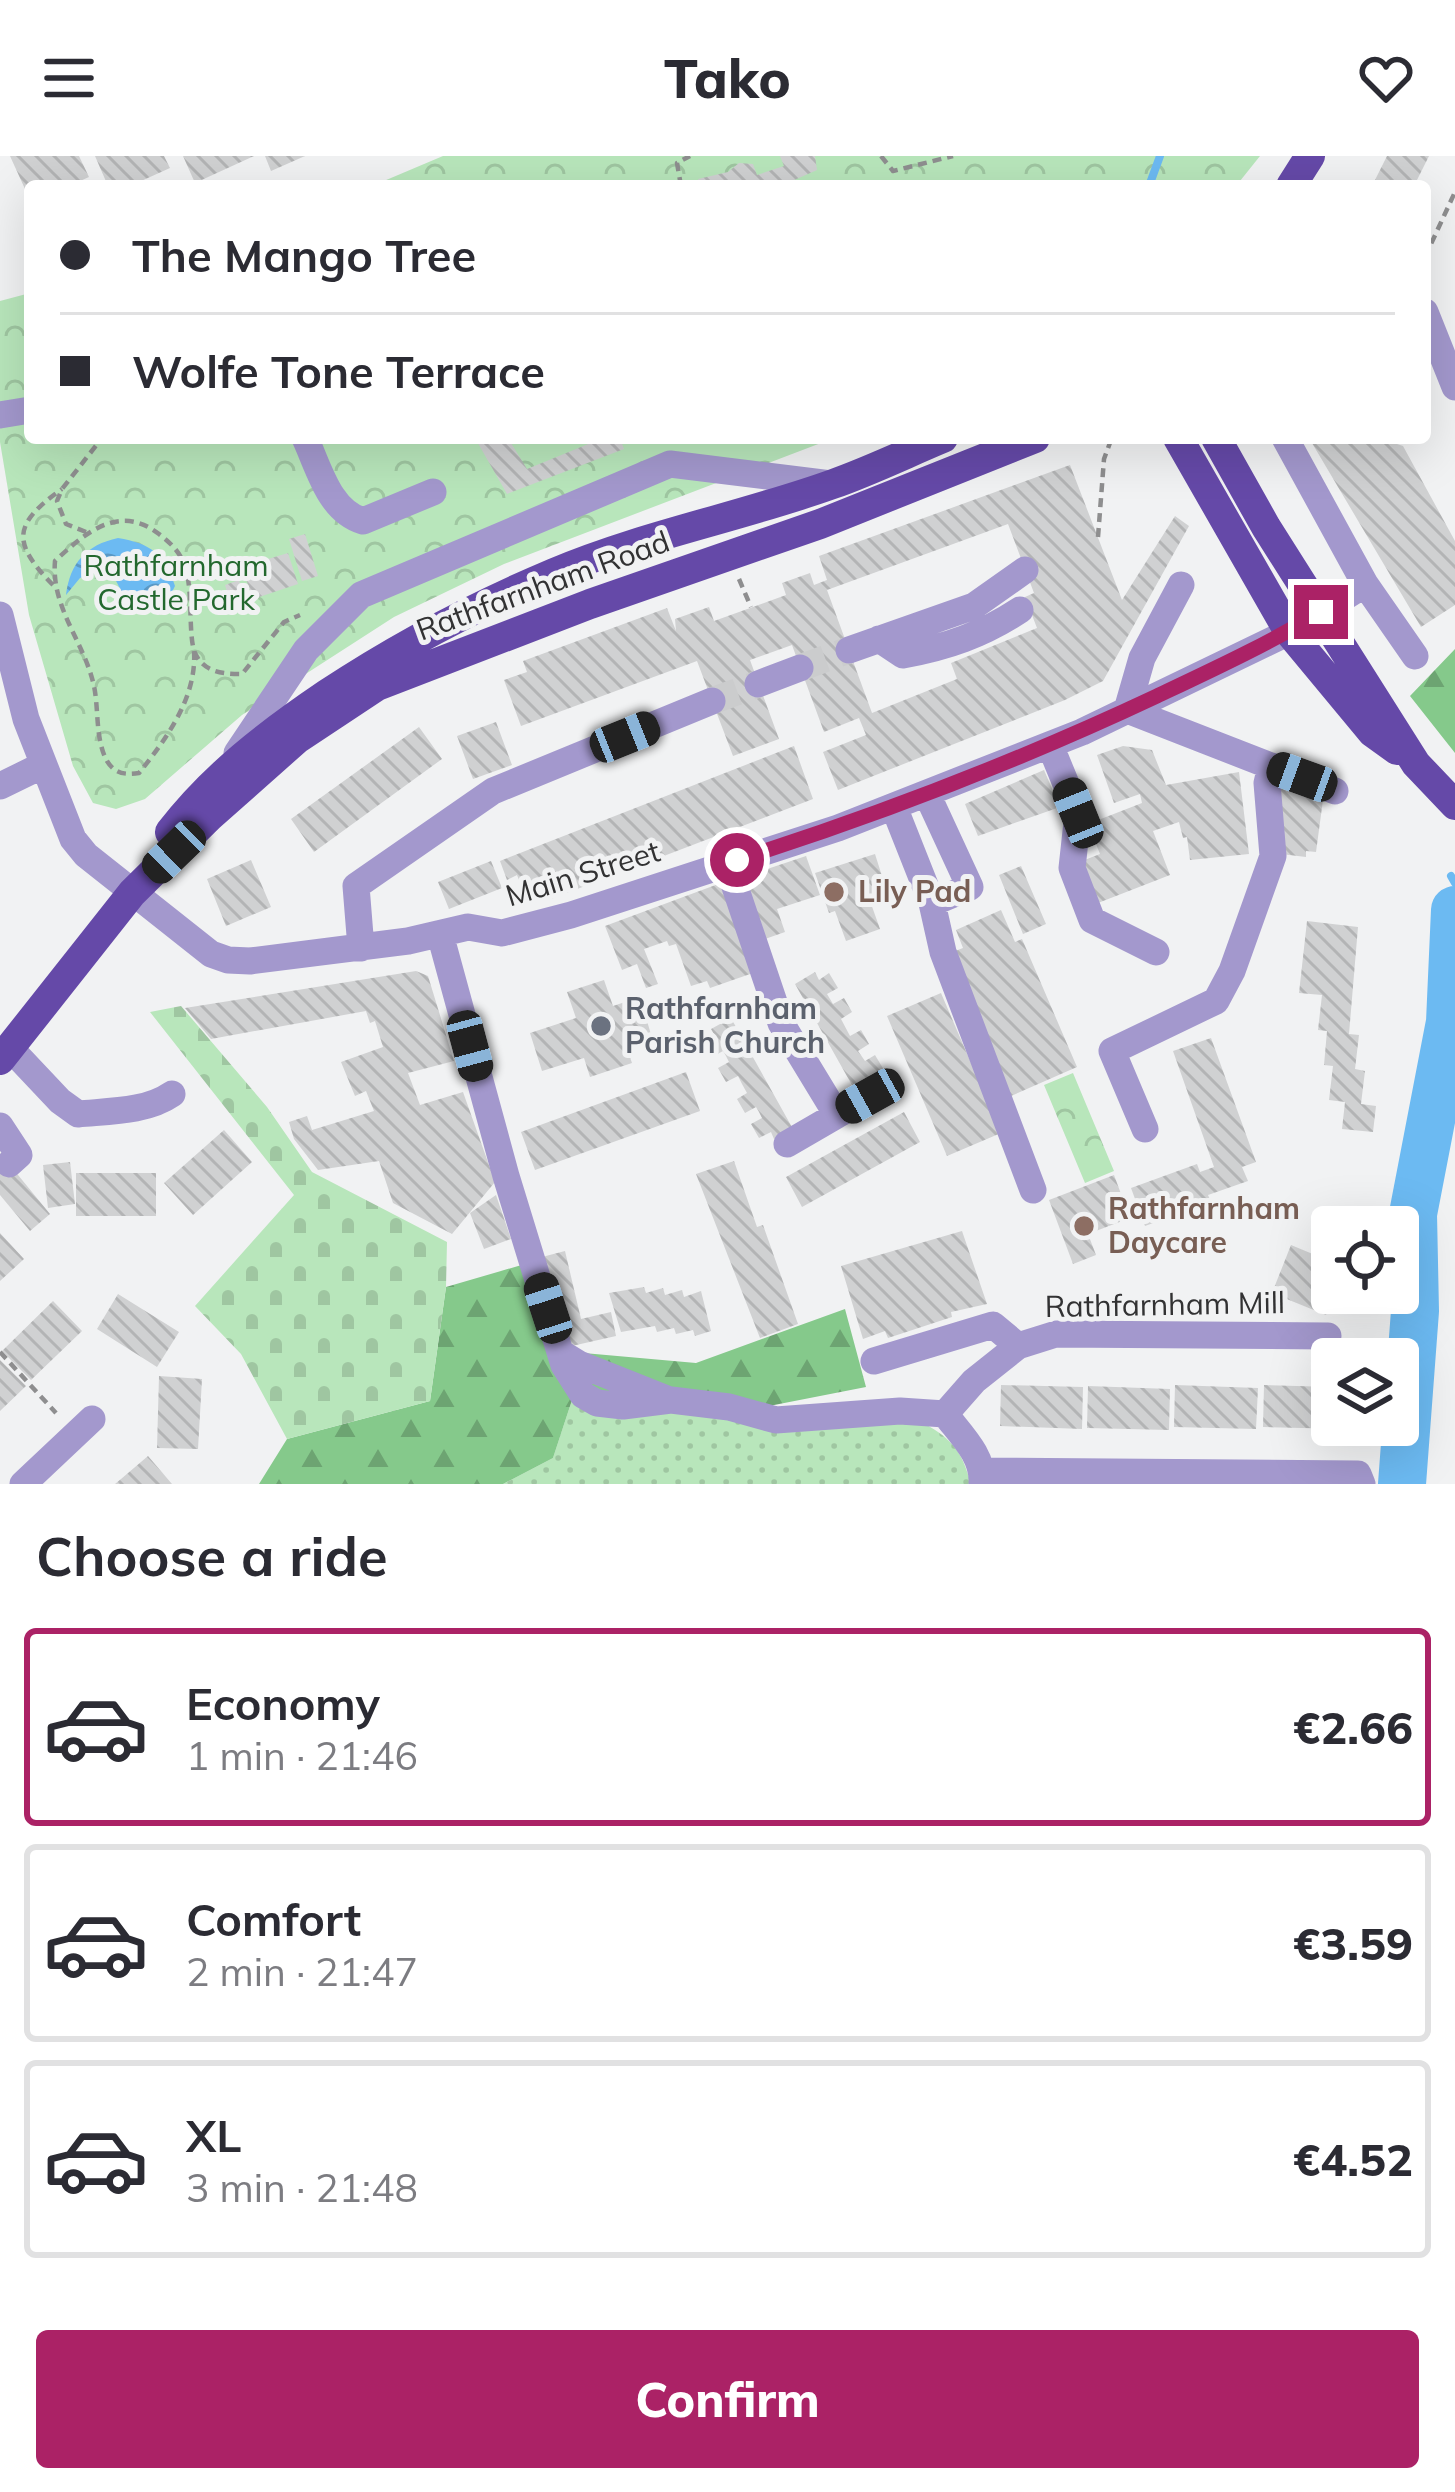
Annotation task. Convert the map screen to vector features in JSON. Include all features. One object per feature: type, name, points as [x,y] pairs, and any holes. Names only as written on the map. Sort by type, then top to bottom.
[{"type":"main road","name":"Rathfarnham Road","points":[[132,893],[164,840],[228,766],[367,668],[535,582],[678,529],[832,484],[929,444]]},
{"type":"main road","name":"Rathfarnham Road","points":[[5,1054],[132,893],[243,783],[297,739],[377,686],[590,604],[820,524],[1020,444]]},
{"type":"main road","points":[[1176,444],[1289,632],[1372,732],[1416,764],[1455,805]]},
{"type":"main road","points":[[1220,444],[1416,764]]},
{"type":"street","points":[[1431,327],[1455,387]]},
{"type":"street","points":[[308,444],[338,506],[356,520],[433,492]]},
{"type":"street","points":[[1288,444],[1365,584],[1415,656]]},
{"type":"street","points":[[228,766],[317,638],[361,595],[670,464],[832,484]]},
{"type":"street","points":[[849,650],[974,605],[1025,570]]},
{"type":"street","name":"Main Street","points":[[0,615],[41,766],[73,839],[132,893],[211,954],[250,961],[361,948],[468,927],[502,933],[894,807],[1127,710],[1289,632],[1365,584]]},
{"type":"street","points":[[1181,585],[1142,658],[1127,710],[1335,791]]},
{"type":"street","points":[[879,640],[903,655],[946,648],[980,635],[1020,610]]},
{"type":"street","points":[[361,948],[356,886],[493,791],[712,701]]},
{"type":"street","points":[[1050,745],[1078,813],[1072,868],[1092,920],[1156,952]]},
{"type":"street","points":[[0,786],[41,766]]},
{"type":"street","points":[[1145,1129],[1112,1051],[1216,1001],[1232,971],[1273,856],[1271,766]]},
{"type":"street","points":[[927,794],[970,887],[932,903]]},
{"type":"street","points":[[894,807],[1033,1190]]},
{"type":"street","points":[[727,863],[781,1023],[836,1115]]},
{"type":"street","points":[[440,934],[506,1176],[568,1376],[597,1403],[623,1406],[671,1400],[729,1407],[776,1420],[900,1411],[945,1414],[975,1452],[982,1478],[1358,1474],[1362,1484]]},
{"type":"street","points":[[5,1054],[78,1114],[139,1108],[172,1094]]},
{"type":"street","points":[[787,1144],[871,1096]]},
{"type":"street","points":[[0,1126],[19,1155],[9,1164]]},
{"type":"street","name":"Rathfarnham Mill","points":[[874,1361],[994,1325],[1018,1346],[1056,1334],[1328,1336]]},
{"type":"street","points":[[945,1414],[974,1381],[1018,1346]]},
{"type":"street","points":[[23,1484],[92,1419]]},
{"type":"path","points":[[676,160],[690,156]]},
{"type":"path","points":[[881,156],[893,171],[953,156]]},
{"type":"path","points":[[1431,244],[1455,192]]},
{"type":"path","points":[[86,532],[66,524],[57,501],[97,444]]},
{"type":"path","points":[[1098,537],[1104,459],[1110,444]]},
{"type":"path","points":[[53,585],[55,561],[86,532],[119,520],[136,522],[174,545],[185,566],[193,606],[195,672],[186,701],[139,772],[125,775],[114,770],[99,740],[94,685],[83,649],[53,585],[28,559],[21,531],[29,513],[62,489]]},
{"type":"path","points":[[738,575],[751,608]]},
{"type":"path","points":[[194,651],[206,667],[220,674],[242,674],[284,622],[302,615],[317,638]]},
{"type":"path","points":[[0,1352],[56,1413]]},
{"type":"green space","points":[[443,156],[1260,156],[1241,180],[386,180]]},
{"type":"green space","name":"Rathfarnham Castle Park","points":[[24,295],[24,444],[818,444],[504,564],[394,617],[242,715],[145,799],[116,809],[93,803],[73,766],[29,615],[0,442],[0,301]]},
{"type":"green space","points":[[1455,649],[1455,753],[1410,696]]},
{"type":"green space","points":[[181,1006],[267,1107],[312,1172],[447,1242],[446,1287],[430,1401],[287,1439],[241,1354],[195,1306],[294,1195],[150,1012]]},
{"type":"green space","points":[[1073,1073],[1114,1171],[1085,1183],[1044,1085]]},
{"type":"green space","points":[[525,1264],[550,1350],[696,1363],[845,1309],[866,1387],[769,1406],[572,1400],[553,1458],[503,1484],[259,1484],[287,1439],[430,1401],[446,1287]]},
{"type":"green space","points":[[572,1400],[685,1412],[918,1420],[953,1445],[971,1484],[503,1484],[553,1458]]},
{"type":"water","points":[[118,538],[148,547],[167,566],[175,586],[168,600],[154,611],[129,606],[114,577],[99,570],[80,578],[66,595],[82,557],[97,545]]},
{"type":"building","points":[[10,156],[79,156],[89,177],[24,180],[24,187]]},
{"type":"building","points":[[95,156],[164,156],[170,168],[143,180],[105,180]]},
{"type":"building","points":[[183,156],[254,156],[202,180],[194,180]]},
{"type":"building","points":[[265,156],[305,156],[271,171]]},
{"type":"building","points":[[780,156],[815,156],[817,170],[794,180],[698,179],[728,172],[739,163],[753,164],[757,175],[784,166]]},
{"type":"building","points":[[1387,156],[1429,156],[1417,180],[1375,180]]},
{"type":"building","points":[[478,444],[512,444],[527,469],[588,444],[622,444],[624,449],[507,494]]},
{"type":"building","points":[[1313,444],[1403,446],[1455,541],[1455,605],[1421,627]]},
{"type":"building","points":[[1070,465],[1122,600],[1175,516],[1189,526],[1103,681],[838,790],[823,752],[866,735],[859,718],[824,732],[792,645],[750,660],[779,739],[733,756],[697,661],[521,726],[504,680],[527,672],[523,661],[667,608],[676,631],[675,619],[709,607],[714,621],[786,595],[782,583],[810,573],[814,585],[827,580],[819,556]],"holes":[[[1008,524],[1034,593],[1025,597],[1037,628],[951,663],[957,679],[872,713],[827,590]]]},
{"type":"building","points":[[305,534],[318,576],[302,581],[289,539]]},
{"type":"building","points":[[288,553],[298,584],[253,599],[242,567]]},
{"type":"building","points":[[239,580],[247,606],[233,611],[225,585]]},
{"type":"building","points":[[496,722],[512,765],[473,779],[457,736]]},
{"type":"building","points":[[419,727],[442,759],[314,852],[291,819]]},
{"type":"building","points":[[794,746],[813,799],[551,899],[524,892],[517,875],[507,880],[500,861]]},
{"type":"building","points":[[1123,746],[1152,750],[1166,785],[1239,772],[1249,854],[1190,860],[1179,822],[1153,831],[1170,875],[1098,903],[1082,861],[1100,854],[1088,824],[1142,803],[1140,794],[1114,803],[1097,755]]},
{"type":"building","points":[[1044,770],[1060,807],[978,836],[965,804]]},
{"type":"building","points":[[1275,780],[1323,800],[1316,852],[1306,851],[1306,857],[1281,854]]},
{"type":"building","points":[[875,854],[887,892],[869,898],[880,929],[846,941],[835,911],[829,913],[815,873]]},
{"type":"building","points":[[806,856],[820,895],[777,909],[785,932],[765,939],[743,877]]},
{"type":"building","points":[[251,860],[271,907],[226,926],[207,879]]},
{"type":"building","points":[[491,861],[502,888],[449,909],[438,882]]},
{"type":"building","points":[[1021,866],[1046,924],[1023,934],[999,875]]},
{"type":"building","points":[[721,883],[753,973],[710,988],[707,981],[691,986],[676,944],[669,946],[667,941],[644,949],[658,984],[646,988],[637,964],[622,970],[605,926]]},
{"type":"building","points":[[1001,910],[1015,942],[1022,939],[1077,1067],[1011,1096],[950,953],[963,948],[956,930]]},
{"type":"building","points":[[1307,921],[1358,927],[1349,1034],[1359,1035],[1355,1069],[1365,1071],[1361,1104],[1376,1106],[1373,1132],[1342,1129],[1345,1102],[1329,1100],[1333,1066],[1324,1065],[1327,1031],[1318,1030],[1322,995],[1299,993]]},
{"type":"building","points":[[416,971],[428,976],[454,1061],[408,1073],[420,1105],[463,1092],[495,1182],[452,1234],[393,1203],[379,1161],[318,1170],[294,1139],[289,1122],[307,1116],[312,1130],[374,1111],[366,1091],[355,1096],[341,1062],[383,1047],[375,1021],[370,1023],[366,1011],[211,1039],[185,1008]]},
{"type":"building","points":[[815,972],[819,980],[829,973],[838,988],[827,994],[833,1004],[844,998],[852,1012],[841,1019],[850,1036],[861,1030],[869,1044],[858,1051],[865,1061],[875,1055],[884,1070],[872,1076],[876,1083],[857,1094],[795,984]]},
{"type":"building","name":"Rathfarnham Parish Church","points":[[604,980],[613,1006],[640,997],[652,1038],[626,1046],[632,1063],[590,1077],[584,1058],[542,1071],[530,1033],[576,1018],[567,992]]},
{"type":"building","points":[[941,993],[1001,1133],[947,1156],[887,1016]]},
{"type":"building","points":[[731,1018],[793,1129],[774,1139],[771,1132],[759,1138],[751,1124],[762,1118],[759,1112],[756,1107],[745,1113],[737,1099],[747,1093],[738,1076],[726,1082],[718,1068],[729,1062],[726,1056],[723,1051],[712,1057],[704,1042],[715,1036],[711,1029]]},
{"type":"building","points":[[1211,1038],[1256,1162],[1242,1167],[1248,1181],[1208,1195],[1211,1202],[1145,1226],[1131,1188],[1197,1164],[1200,1172],[1214,1167],[1173,1051]]},
{"type":"building","points":[[686,1072],[700,1111],[535,1170],[521,1132]]},
{"type":"building","points":[[904,1112],[920,1142],[802,1207],[786,1177]]},
{"type":"building","points":[[224,1130],[252,1162],[193,1215],[164,1183]]},
{"type":"building","points":[[0,1153],[50,1214],[30,1231],[0,1195]]},
{"type":"building","points":[[734,1161],[757,1227],[763,1225],[798,1324],[760,1338],[696,1174]]},
{"type":"building","points":[[70,1162],[75,1204],[48,1208],[43,1165]]},
{"type":"building","points":[[76,1173],[156,1173],[156,1216],[76,1216]]},
{"type":"building","name":"Rathfarnham Daycare","points":[[1114,1175],[1130,1218],[1088,1234],[1096,1255],[1073,1264],[1049,1200]]},
{"type":"building","points":[[496,1195],[511,1239],[484,1249],[470,1213]]},
{"type":"building","points":[[962,1231],[987,1304],[951,1312],[952,1317],[888,1338],[885,1331],[863,1339],[841,1266]]},
{"type":"building","points":[[0,1233],[24,1259],[0,1281]]},
{"type":"building","points":[[1291,1245],[1311,1253],[1311,1309],[1272,1293]]},
{"type":"building","points":[[565,1251],[581,1319],[611,1312],[616,1336],[563,1348],[542,1257]]},
{"type":"building","points":[[644,1287],[646,1293],[663,1288],[665,1295],[682,1290],[684,1297],[701,1291],[711,1331],[695,1336],[693,1330],[676,1334],[674,1328],[657,1332],[655,1326],[621,1332],[609,1293]]},
{"type":"building","points":[[118,1294],[179,1332],[157,1367],[97,1329]]},
{"type":"building","points":[[53,1301],[82,1331],[31,1380],[2,1351]]},
{"type":"building","points":[[0,1360],[26,1386],[0,1411]]},
{"type":"building","points":[[159,1376],[202,1379],[198,1449],[157,1448]]},
{"type":"building","points":[[1001,1385],[1083,1387],[1082,1429],[1000,1426]]},
{"type":"building","points":[[1175,1385],[1258,1388],[1256,1429],[1174,1427]]},
{"type":"building","points":[[1264,1385],[1311,1386],[1311,1428],[1263,1427]]},
{"type":"building","points":[[1088,1386],[1170,1389],[1169,1430],[1087,1428]]},
{"type":"building","points":[[148,1456],[172,1484],[115,1484],[121,1479]]},
{"type":"waterway","points":[[1151,180],[1160,156]]},
{"type":"waterway","points":[[1451,876],[1455,883]]},
{"type":"waterway","points":[[1402,1484],[1415,1311],[1413,1214],[1450,1022],[1455,910]]},
{"type":"tunnel","points":[[800,668],[849,650]]},
{"type":"tunnel","points":[[712,701],[758,684]]},
{"type":"place","name":"Lily Pad","points":[[834,892]]},
{"type":"place","name":"Rathfarnham Parish Church","points":[[601,1026]]},
{"type":"place","name":"Rathfarnham Daycare","points":[[1084,1226]]},
{"type":"route","points":[[737,860],[838,828],[1082,732],[1248,653],[1321,612]]}]
